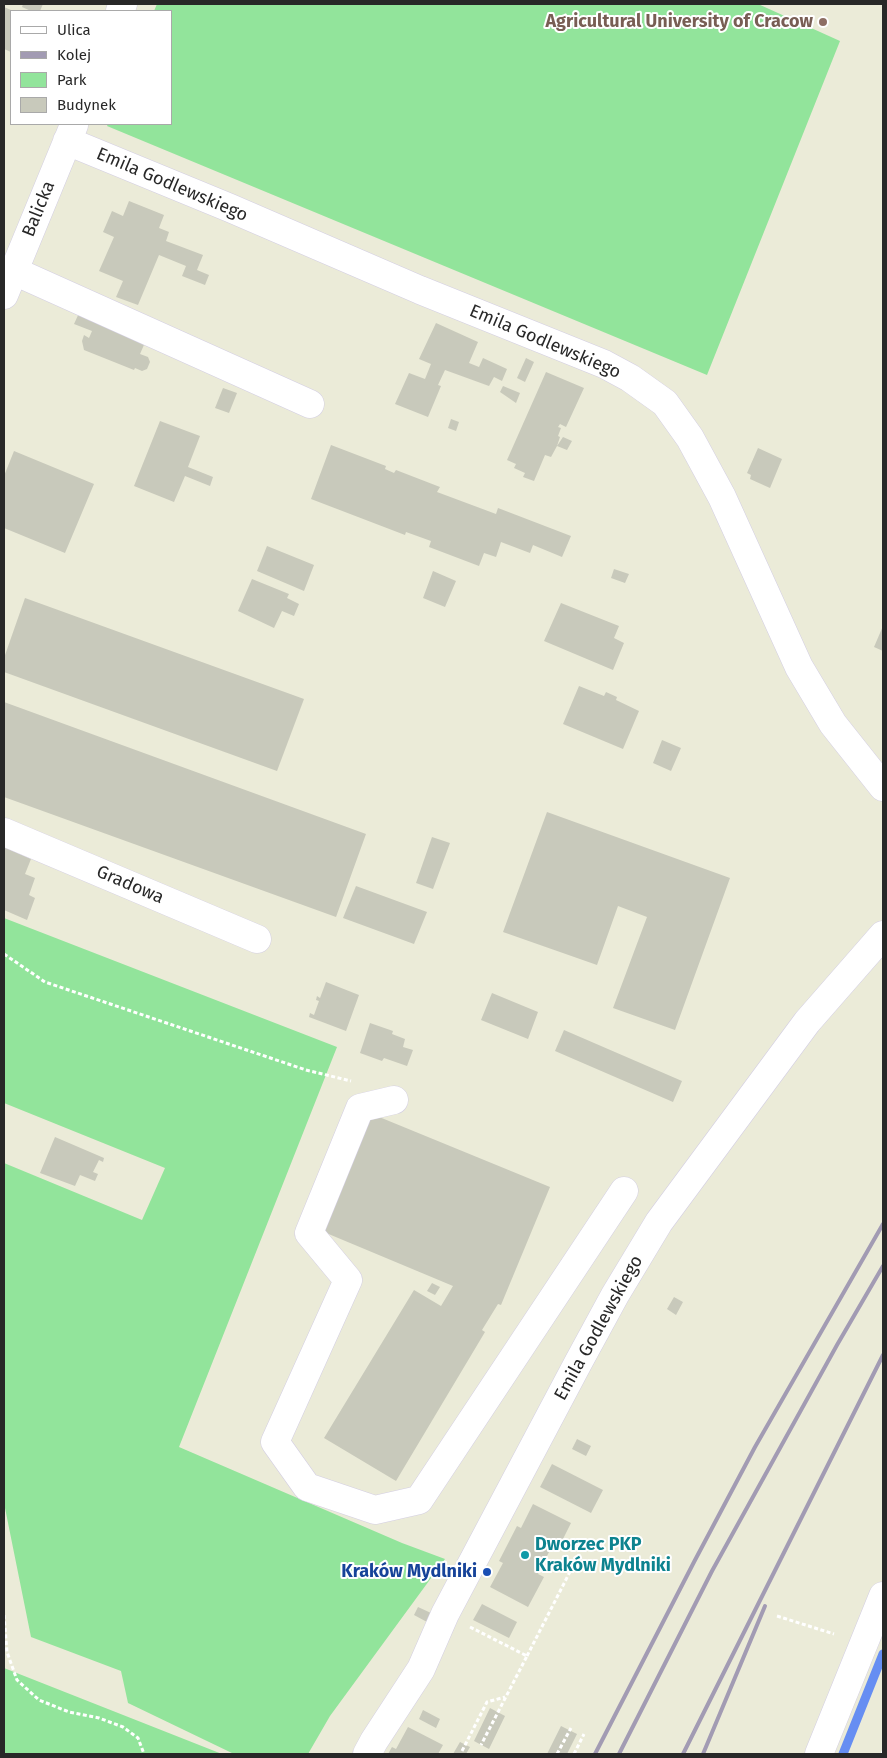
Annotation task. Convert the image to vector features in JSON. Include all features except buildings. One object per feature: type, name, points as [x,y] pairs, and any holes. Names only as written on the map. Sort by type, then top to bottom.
[{"type":"street","name":"Balicka","points":[[9,283],[71,132]]},
{"type":"street","name":"Emila Godlewskiego","points":[[71,132],[230,208],[420,290],[604,364],[630,378],[665,403],[690,438],[722,497],[800,667],[832,724],[883,787]]},
{"type":"street","points":[[9,283],[310,404]]},
{"type":"street","name":"Gradowa","points":[[4,832],[257,939]]},
{"type":"street","name":"Emila Godlewskiego","points":[[367,1754],[421,1669],[445,1614],[615,1295],[659,1222],[720,1138],[756,1094],[807,1022],[883,935]]},
{"type":"street","points":[[394,1100],[360,1108],[309,1233],[348,1280],[275,1442],[307,1487],[375,1510],[419,1500],[624,1191]]},
{"type":"street","points":[[689,1152],[720,1138]]},
{"type":"street","points":[[819,1754],[883,1596]]},
{"type":"path","points":[[4,954],[45,982],[306,1070],[351,1081]]},
{"type":"path","points":[[481,1745],[577,1558]]},
{"type":"path","points":[[4,1615],[7,1652],[17,1680],[39,1700],[69,1712],[98,1718],[123,1727],[138,1738],[144,1754]]},
{"type":"path","points":[[777,1616],[834,1634]]},
{"type":"path","points":[[467,1625],[526,1656]]},
{"type":"path","points":[[462,1751],[487,1702],[506,1697]]},
{"type":"path","points":[[557,1754],[571,1728]]},
{"type":"path","points":[[574,1754],[584,1734]]},
{"type":"green space","points":[[157,4],[758,4],[840,41],[707,375],[107,126],[172,125],[172,10],[154,10]]},
{"type":"green space","points":[[4,918],[337,1047],[179,1447],[402,1543],[445,1559],[330,1716],[308,1754],[234,1754],[128,1703],[121,1671],[31,1637],[4,1503],[4,1163],[142,1220],[165,1168],[4,1103]]},
{"type":"green space","points":[[4,1668],[222,1754],[4,1754]]},
{"type":"waterway","points":[[843,1754],[883,1654]]},
{"type":"railway","points":[[595,1754],[755,1447],[883,1224]]},
{"type":"railway","points":[[619,1754],[712,1571],[883,1266]]},
{"type":"railway","points":[[683,1754],[883,1355]]},
{"type":"railway","points":[[703,1754],[765,1606]]},
{"type":"place","name":"Agricultural University of Cracow","points":[[823,22]]},
{"type":"place","name":"Dworzec PKP Kraków Mydlniki","points":[[525,1555]]},
{"type":"place","name":"Kraków Mydlniki","points":[[487,1572]]}]
